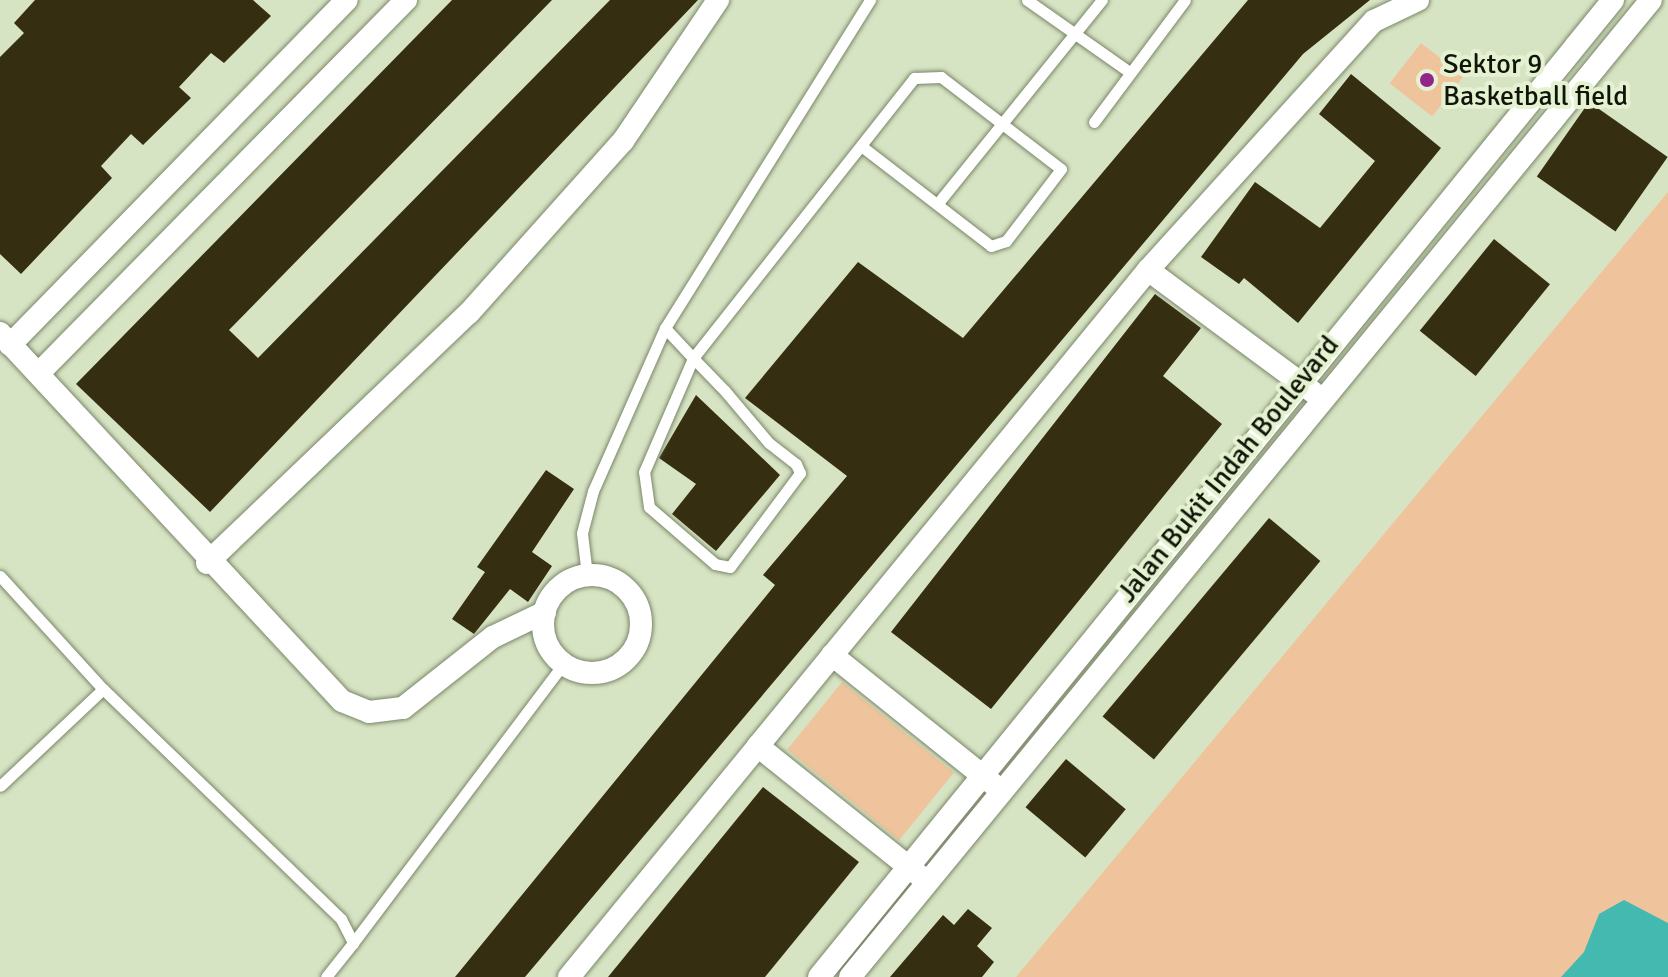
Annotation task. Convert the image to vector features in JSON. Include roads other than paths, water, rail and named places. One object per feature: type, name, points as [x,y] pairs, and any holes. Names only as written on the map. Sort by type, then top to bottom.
[{"type":"street","points":[[347,0],[5,339],[40,372],[207,563],[342,701],[369,712],[403,708],[493,637],[545,612]]},
{"type":"street","points":[[40,372],[406,0]]},
{"type":"street","points":[[207,563],[469,313],[623,141],[718,0]]},
{"type":"street","points":[[569,977],[1148,270],[1374,21],[1418,0]]},
{"type":"street","points":[[819,977],[1613,0]]},
{"type":"street","name":"Jalan Bukit Indah Boulevard","points":[[850,977],[1651,0]]},
{"type":"street","points":[[1148,270],[1324,400]]},
{"type":"street","points":[[587,575],[627,589],[640,613],[639,639],[627,659],[605,672],[563,664],[546,641],[545,612],[560,587],[587,575]]},
{"type":"street","points":[[832,655],[1002,792]]},
{"type":"street","points":[[758,746],[928,882]]},
{"type":"lane","points":[[587,575],[582,533],[593,491],[665,328],[870,0]]},
{"type":"lane","points":[[1027,0],[1128,71]]},
{"type":"lane","points":[[938,203],[1102,0]]},
{"type":"lane","points":[[1094,122],[1128,71],[1185,0]]},
{"type":"lane","points":[[665,328],[693,358],[800,473],[730,567],[715,564],[660,517],[643,490],[644,472],[693,358],[861,146],[925,72],[1004,121],[1058,163],[1051,187],[1001,245],[991,246],[861,146]]},
{"type":"lane","points":[[0,576],[103,689],[324,897],[353,943]]},
{"type":"lane","points":[[326,977],[563,664]]},
{"type":"lane","points":[[0,786],[103,689]]},
{"type":"water","points":[[1624,900],[1668,923],[1668,977],[1561,977],[1584,952],[1599,914]]},
{"type":"place","name":"Sektor 9 Basketball field","points":[[1427,80]]}]
